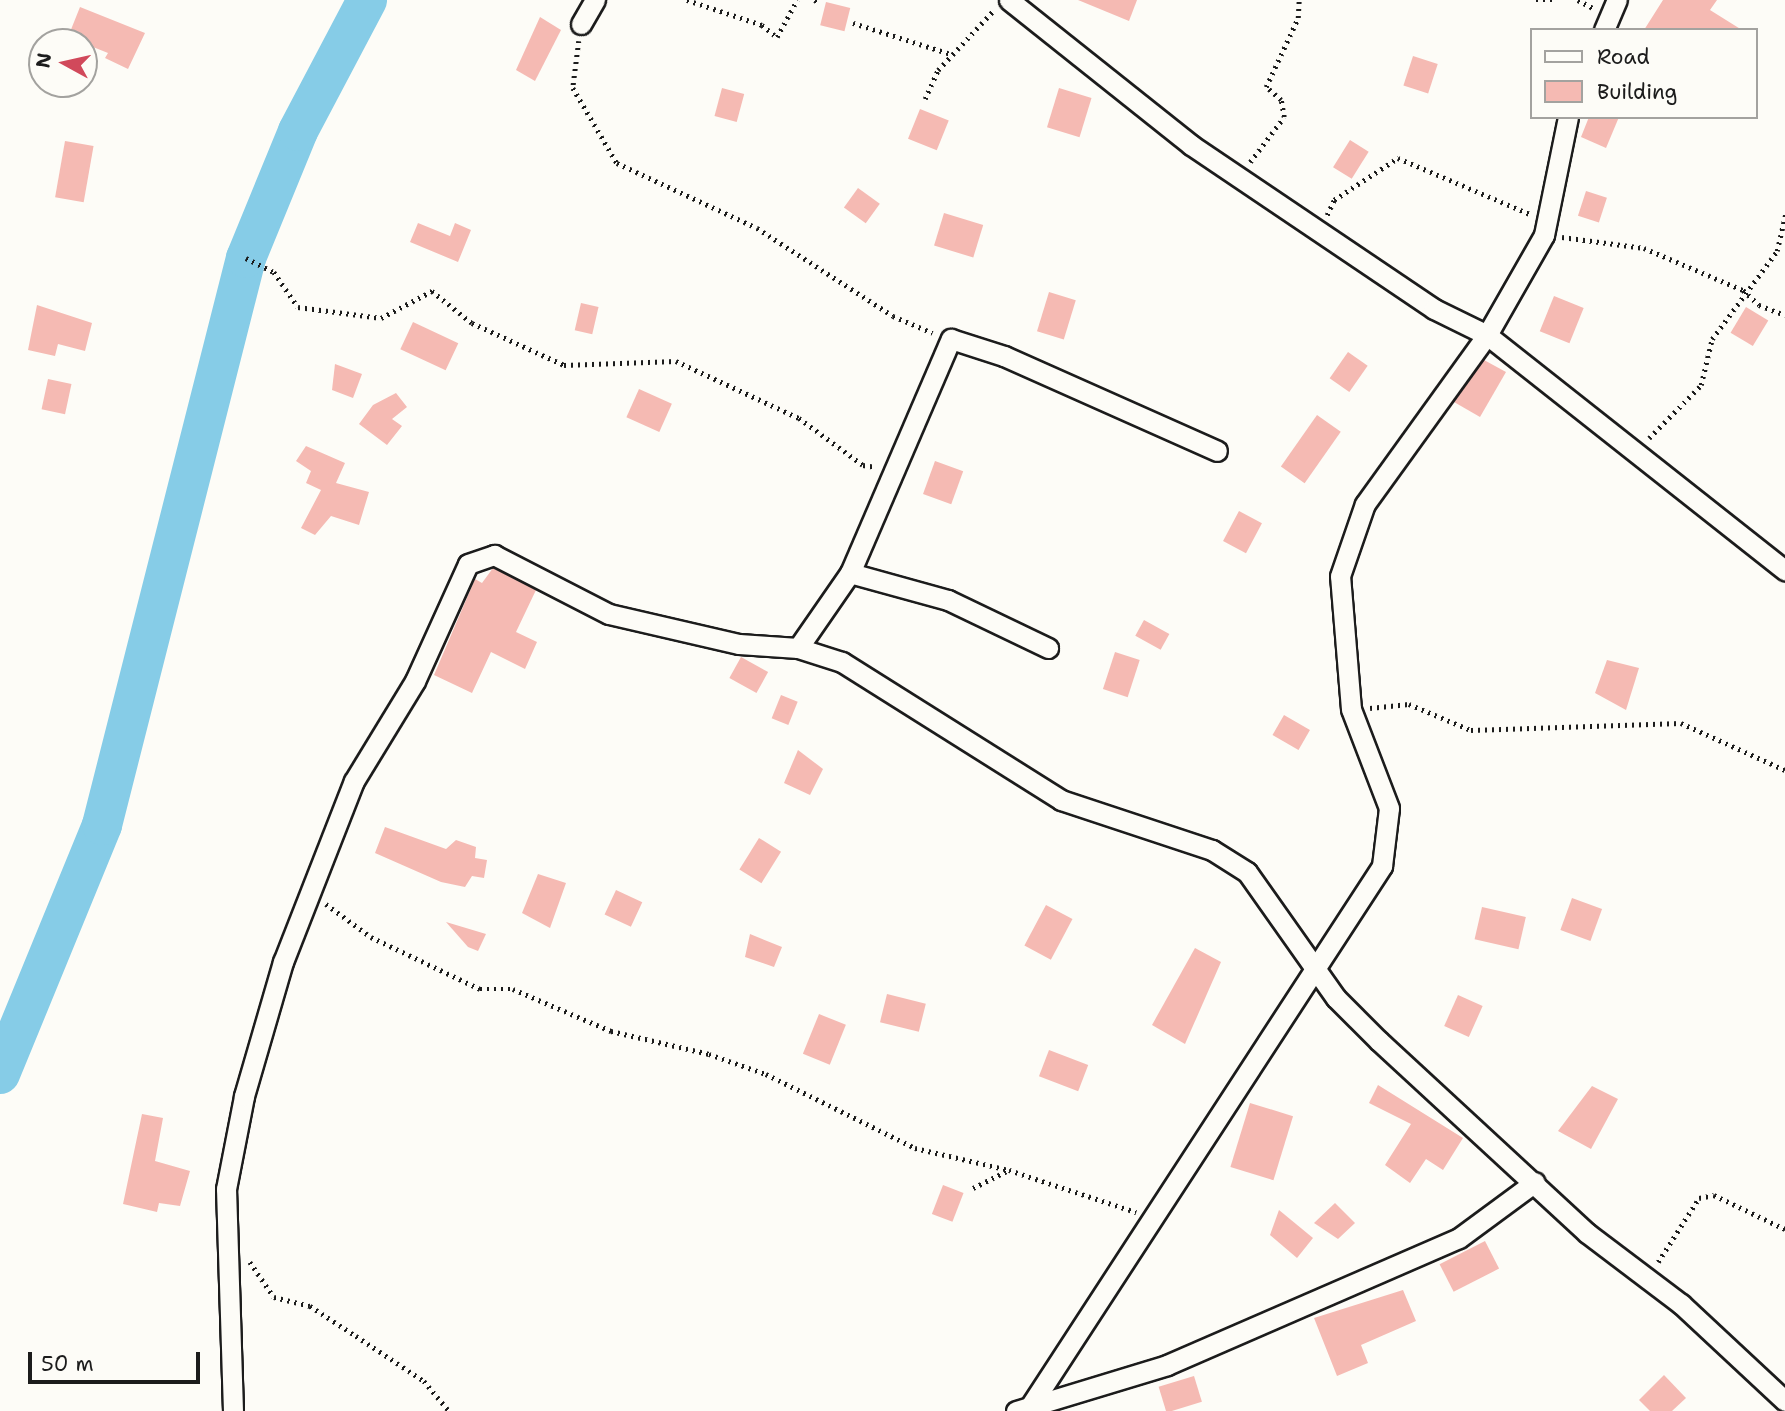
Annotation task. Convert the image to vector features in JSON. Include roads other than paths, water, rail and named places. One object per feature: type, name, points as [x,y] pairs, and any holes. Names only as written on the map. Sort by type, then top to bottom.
[{"type":"street","points":[[581,24],[595,0]]},
{"type":"street","points":[[1009,0],[1191,145],[1321,229],[1434,309],[1487,335],[1785,570]]},
{"type":"street","points":[[1605,28],[1617,0]]},
{"type":"street","points":[[1023,1409],[1362,904],[1388,842],[1390,808],[1351,709],[1340,576],[1349,538],[1365,504],[1487,335],[1544,235],[1568,119]]},
{"type":"street","points":[[798,648],[850,573],[898,468],[950,340],[1004,356],[1217,451]]},
{"type":"street","points":[[233,1411],[226,1189],[244,1096],[308,892],[354,782],[415,681],[468,564],[479,556],[511,559],[621,617],[739,643],[798,648],[842,662],[915,703],[1061,800],[1212,850],[1247,872],[1318,972],[1379,1041],[1647,1282],[1681,1304],[1785,1401]]},
{"type":"street","points":[[850,573],[948,600],[1048,648]]},
{"type":"street","points":[[1023,1409],[1167,1365],[1459,1238],[1535,1182]]},
{"type":"waterway","points":[[0,1074],[102,825],[246,258],[298,131],[367,0]]}]
